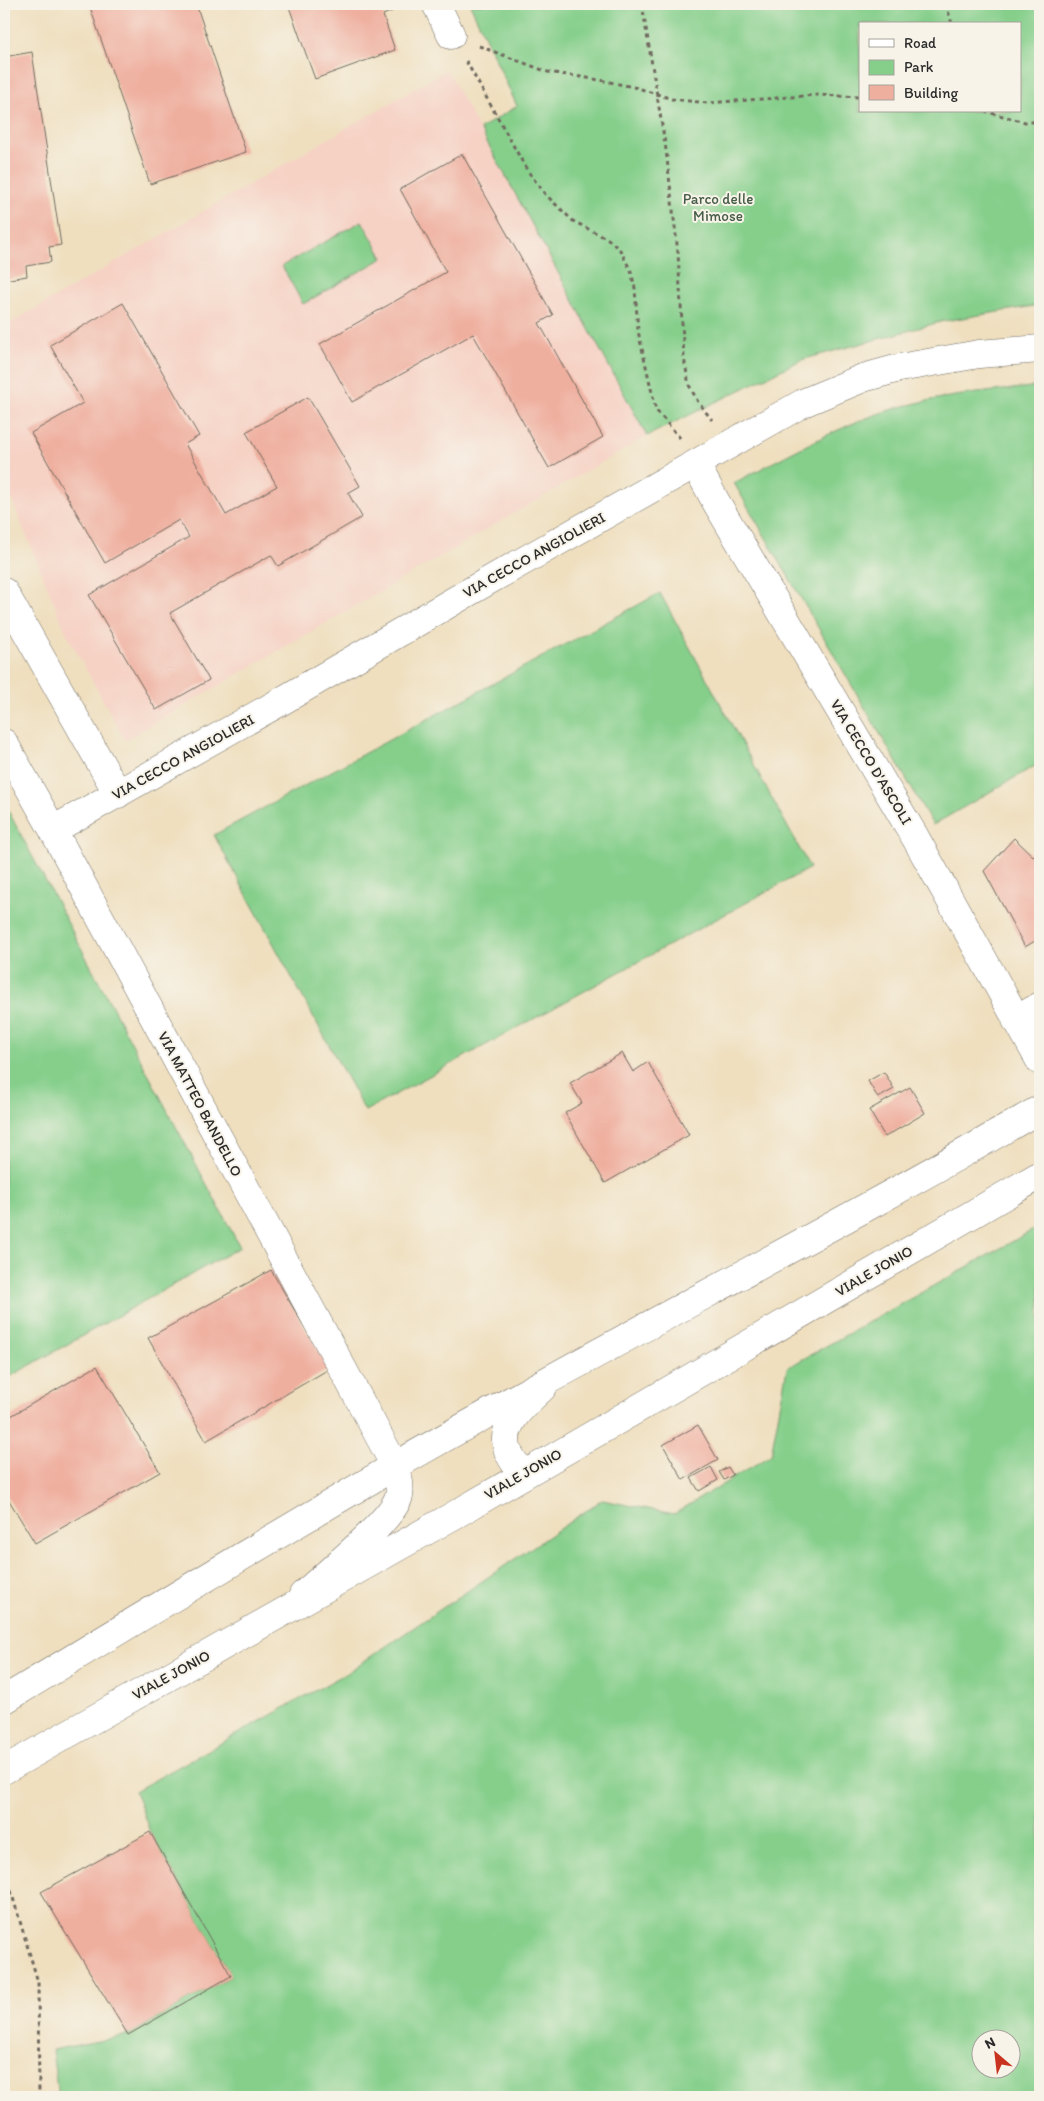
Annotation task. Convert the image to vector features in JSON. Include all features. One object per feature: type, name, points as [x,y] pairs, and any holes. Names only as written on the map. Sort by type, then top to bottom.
[{"type":"street","points":[[436,4],[451,35]]},
{"type":"street","name":"VIA CECCO ANGIOLIERI","points":[[53,830],[804,403],[864,378],[899,368],[996,352],[1040,349]]},
{"type":"street","name":"VIA CECCO D'ASCOLI","points":[[696,465],[716,502],[915,837],[1040,1062]]},
{"type":"street","points":[[4,592],[118,794]]},
{"type":"street","name":"VIA MATTEO BANDELLO","points":[[4,743],[53,830],[395,1466],[399,1482],[399,1496],[389,1514],[284,1612]]},
{"type":"street","points":[[1016,1020],[1040,1006]]},
{"type":"street","points":[[4,1700],[395,1466],[552,1378],[910,1184],[1040,1109]]},
{"type":"street","name":"VIALE JONIO","points":[[4,1770],[284,1612],[1040,1175]]},
{"type":"street","points":[[523,1474],[508,1450],[507,1432],[516,1414],[552,1378]]},
{"type":"path","points":[[642,4],[666,150],[678,252],[684,358],[689,386],[698,402],[731,445]]},
{"type":"path","points":[[946,4],[951,22]]},
{"type":"path","points":[[451,35],[548,72],[638,88],[672,99],[707,103],[818,95],[859,97]]},
{"type":"path","points":[[451,35],[526,170],[546,194],[573,221],[608,239],[620,250],[631,271],[635,288],[638,331],[656,410],[679,436],[696,465]]},
{"type":"path","points":[[988,112],[1025,122],[1040,122]]},
{"type":"path","points":[[1002,112],[1006,117]]},
{"type":"path","points":[[4,1876],[11,1890],[38,1982],[39,2097]]},
{"type":"shaded area","points":[[447,70],[647,436],[125,740],[67,635],[4,481],[4,327]]},
{"type":"green space","name":"Parco delle Mimose","points":[[470,4],[1040,4],[1040,305],[944,321],[801,360],[647,436],[480,129],[517,106]]},
{"type":"green space","points":[[362,221],[383,258],[303,304],[282,266]]},
{"type":"green space","points":[[1040,386],[1040,763],[933,825],[734,483],[826,436],[883,412],[941,398]]},
{"type":"green space","points":[[660,593],[810,868],[365,1111],[214,835]]},
{"type":"green space","points":[[4,803],[240,1247],[4,1380]]},
{"type":"green space","points":[[1040,1226],[1040,2097],[58,2097],[52,2050],[129,2035],[231,1976],[150,1832],[135,1791],[345,1674],[602,1500],[674,1514],[771,1455],[787,1368]]},
{"type":"building","points":[[89,4],[196,4],[246,152],[150,184]]},
{"type":"building","points":[[288,4],[395,4],[397,9],[383,15],[395,50],[315,79]]},
{"type":"building","points":[[32,52],[61,245],[49,247],[51,262],[26,266],[27,276],[4,280],[4,57]]},
{"type":"building","points":[[462,154],[553,315],[539,323],[603,437],[549,468],[473,334],[352,402],[320,344],[446,272],[400,189]]},
{"type":"building","points":[[123,303],[199,436],[185,444],[226,515],[277,486],[246,432],[308,397],[360,486],[348,493],[362,517],[278,566],[271,555],[170,613],[209,680],[156,710],[89,595],[189,537],[179,520],[105,563],[31,433],[83,403],[50,345]]},
{"type":"building","points":[[1014,838],[1034,857],[1040,850],[1040,938],[1025,947],[984,871]]},
{"type":"building","points":[[622,1053],[633,1072],[648,1062],[689,1135],[605,1183],[565,1113],[582,1103],[570,1083]]},
{"type":"building","points":[[884,1072],[894,1089],[878,1098],[868,1081]]},
{"type":"building","points":[[910,1087],[925,1113],[885,1137],[869,1110]]},
{"type":"building","points":[[271,1270],[329,1369],[206,1441],[148,1338]]},
{"type":"building","points":[[97,1366],[160,1472],[35,1543],[4,1492],[4,1420]]},
{"type":"building","points":[[698,1425],[718,1460],[683,1480],[663,1445]]},
{"type":"building","points":[[711,1467],[718,1480],[699,1491],[691,1478]]},
{"type":"building","points":[[728,1467],[733,1475],[724,1480],[719,1472]]},
{"type":"building","points":[[150,1832],[231,1976],[128,2035],[41,1892]]}]
